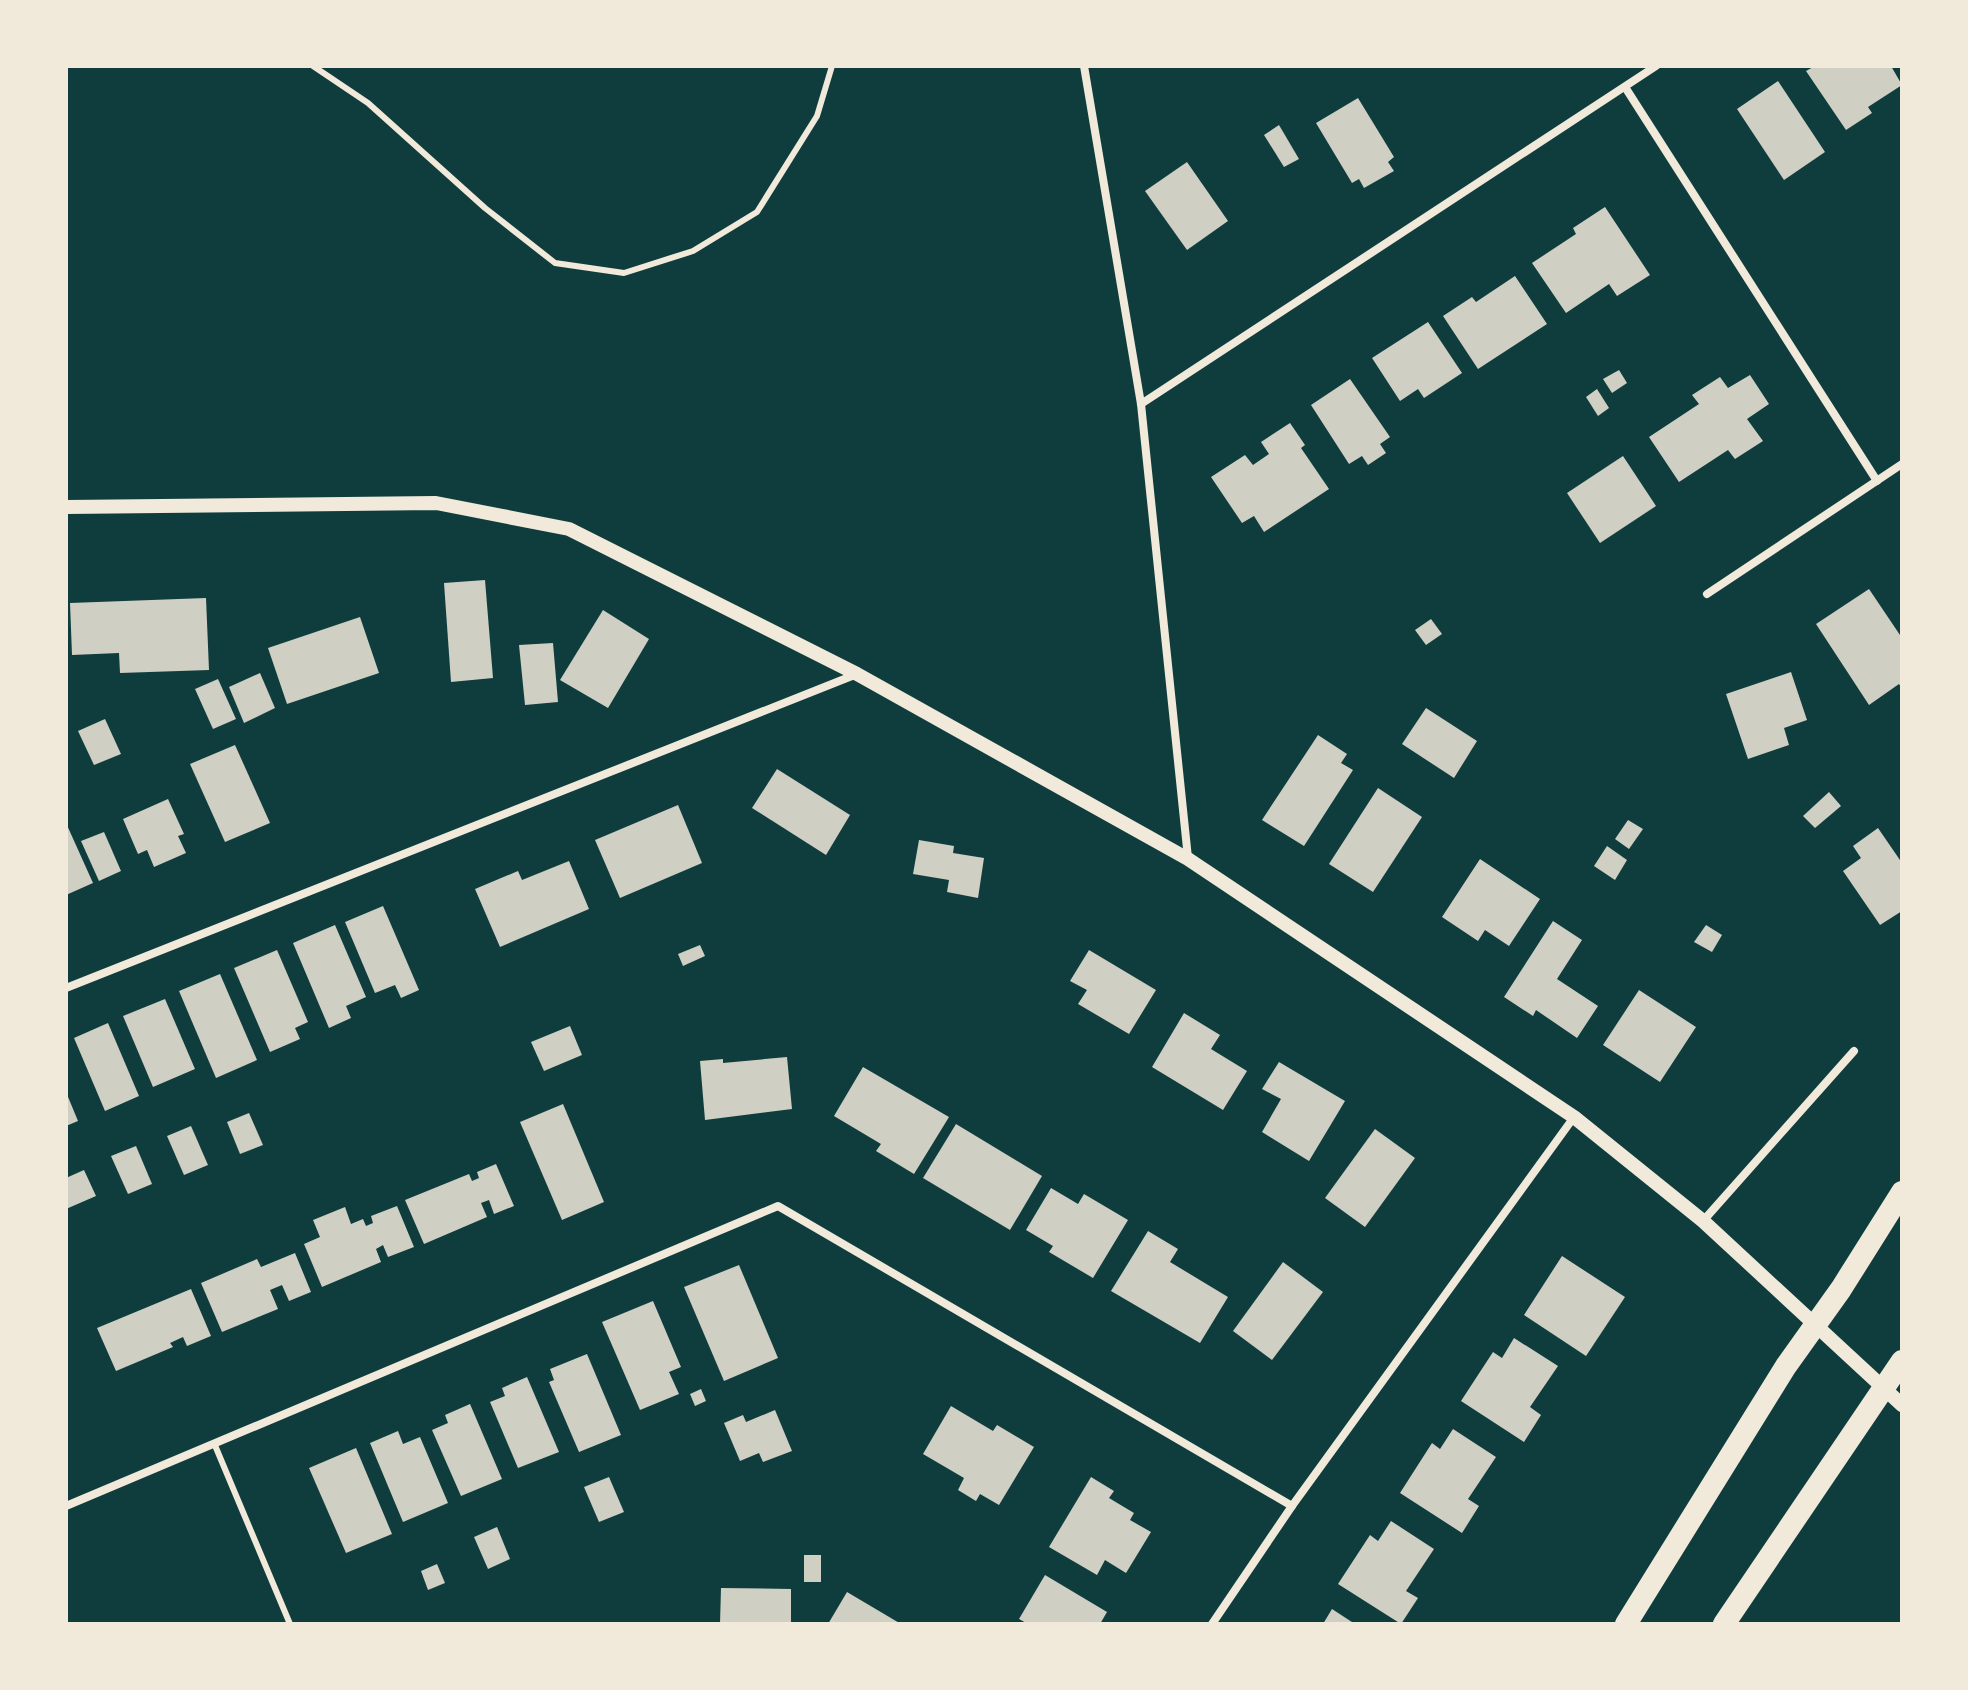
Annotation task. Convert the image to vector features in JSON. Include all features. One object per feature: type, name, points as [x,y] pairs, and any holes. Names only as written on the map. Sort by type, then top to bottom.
[{"type":"highway","points":[[1626,1624],[1814,1325],[1902,1192]]},
{"type":"highway","points":[[1724,1624],[1902,1361]]},
{"type":"street","points":[[1084,66],[1141,404],[1188,859]]},
{"type":"street","points":[[1141,404],[1656,66]]},
{"type":"street","points":[[1625,87],[1877,481]]},
{"type":"street","points":[[1707,594],[1902,464]]},
{"type":"street","points":[[66,507],[436,503],[569,529],[857,674],[1188,859],[1574,1117],[1703,1221],[1902,1405]]},
{"type":"street","points":[[66,988],[857,674]]},
{"type":"street","points":[[1703,1221],[1854,1051]]},
{"type":"street","points":[[1212,1624],[1292,1506],[1574,1117]]},
{"type":"street","points":[[66,1506],[778,1206],[1292,1506]]},
{"type":"lane","points":[[313,66],[368,103],[485,208],[555,263],[624,273],[693,251],[757,212],[817,116],[832,66]]},
{"type":"lane","points":[[214,1443],[290,1624]]},
{"type":"building","points":[[1815,66],[1891,66],[1902,85],[1868,107],[1872,113],[1846,130],[1806,71]]},
{"type":"building","points":[[1778,81],[1825,152],[1784,180],[1737,109]]},
{"type":"building","points":[[1358,98],[1394,157],[1388,162],[1394,171],[1364,188],[1359,179],[1352,183],[1316,123]]},
{"type":"building","points":[[1279,125],[1299,159],[1284,167],[1264,135]]},
{"type":"building","points":[[1187,162],[1228,221],[1187,250],[1145,191]]},
{"type":"building","points":[[1605,207],[1650,275],[1617,296],[1609,284],[1566,313],[1532,263],[1576,234],[1573,228]]},
{"type":"building","points":[[1515,276],[1547,324],[1478,369],[1443,316],[1472,297],[1476,302]]},
{"type":"building","points":[[1428,322],[1462,373],[1424,398],[1418,389],[1400,401],[1372,358]]},
{"type":"building","points":[[1619,370],[1627,383],[1612,393],[1603,379]]},
{"type":"building","points":[[1750,375],[1769,404],[1747,419],[1763,441],[1735,459],[1728,450],[1679,482],[1649,437],[1699,404],[1692,395],[1720,377],[1728,388]]},
{"type":"building","points":[[1350,379],[1390,437],[1380,444],[1386,453],[1368,465],[1362,456],[1349,464],[1311,405]]},
{"type":"building","points":[[1597,389],[1609,408],[1598,416],[1586,397]]},
{"type":"building","points":[[1290,423],[1305,445],[1301,448],[1329,489],[1264,532],[1254,516],[1242,523],[1211,477],[1245,455],[1253,465],[1269,454],[1261,442]]},
{"type":"building","points":[[1623,456],[1656,506],[1600,543],[1567,493]]},
{"type":"building","points":[[485,580],[493,678],[451,682],[444,583]]},
{"type":"building","points":[[1869,589],[1902,638],[1902,689],[1899,684],[1869,705],[1816,624]]},
{"type":"building","points":[[206,598],[209,670],[120,673],[119,653],[72,655],[70,603]]},
{"type":"building","points":[[603,610],[649,639],[608,708],[560,680]]},
{"type":"building","points":[[360,617],[379,673],[287,704],[268,648]]},
{"type":"building","points":[[1431,619],[1442,634],[1426,645],[1415,630]]},
{"type":"building","points":[[553,643],[558,702],[525,705],[519,645]]},
{"type":"building","points":[[1791,672],[1807,720],[1784,728],[1789,745],[1748,759],[1726,694]]},
{"type":"building","points":[[260,673],[275,708],[244,723],[229,687]]},
{"type":"building","points":[[218,679],[236,719],[213,729],[195,689]]},
{"type":"building","points":[[1426,708],[1477,741],[1454,778],[1402,744]]},
{"type":"building","points":[[105,719],[121,754],[94,765],[78,731]]},
{"type":"building","points":[[1318,735],[1347,754],[1341,763],[1353,770],[1304,846],[1262,820]]},
{"type":"building","points":[[235,745],[270,823],[225,842],[190,764]]},
{"type":"building","points":[[777,769],[850,815],[826,855],[752,808]]},
{"type":"building","points":[[1378,788],[1422,817],[1373,892],[1329,864]]},
{"type":"building","points":[[1829,792],[1841,806],[1815,828],[1803,816]]},
{"type":"building","points":[[168,799],[184,834],[178,836],[186,853],[154,867],[147,850],[138,854],[123,819]]},
{"type":"building","points":[[678,805],[702,863],[620,898],[595,840]]},
{"type":"building","points":[[1628,820],[1643,829],[1629,849],[1615,839]]},
{"type":"building","points":[[66,823],[93,883],[66,895]]},
{"type":"building","points":[[1878,828],[1902,863],[1902,911],[1880,925],[1843,871],[1861,858],[1853,846]]},
{"type":"building","points":[[104,832],[121,871],[99,881],[81,841]]},
{"type":"building","points":[[919,840],[954,846],[953,853],[984,858],[978,898],[947,892],[949,880],[913,874]]},
{"type":"building","points":[[1607,846],[1627,860],[1615,880],[1594,866]]},
{"type":"building","points":[[1480,859],[1540,899],[1509,946],[1485,930],[1478,941],[1442,917]]},
{"type":"building","points":[[569,861],[589,909],[500,947],[475,889],[518,871],[522,880]]},
{"type":"building","points":[[383,906],[419,990],[401,998],[395,985],[375,993],[345,922]]},
{"type":"building","points":[[1553,921],[1582,940],[1557,979],[1598,1006],[1577,1038],[1536,1010],[1533,1016],[1504,997]]},
{"type":"building","points":[[335,925],[366,997],[346,1006],[351,1018],[329,1028],[293,943]]},
{"type":"building","points":[[1706,925],[1722,935],[1712,952],[1694,942]]},
{"type":"building","points":[[700,945],[705,956],[683,966],[678,954]]},
{"type":"building","points":[[277,950],[308,1022],[295,1028],[300,1039],[270,1052],[234,968]]},
{"type":"building","points":[[1089,950],[1156,990],[1129,1034],[1078,1004],[1087,990],[1070,981]]},
{"type":"building","points":[[220,974],[257,1060],[216,1078],[179,991]]},
{"type":"building","points":[[1639,990],[1696,1027],[1660,1082],[1603,1045]]},
{"type":"building","points":[[165,999],[195,1069],[153,1087],[123,1016]]},
{"type":"building","points":[[1184,1013],[1220,1035],[1211,1049],[1247,1071],[1223,1110],[1152,1067]]},
{"type":"building","points":[[108,1023],[139,1096],[105,1111],[74,1038]]},
{"type":"building","points":[[570,1026],[582,1055],[544,1071],[531,1042]]},
{"type":"building","points":[[787,1057],[792,1109],[705,1120],[700,1061],[723,1059],[723,1063]]},
{"type":"building","points":[[1279,1062],[1345,1101],[1309,1161],[1262,1132],[1281,1099],[1262,1089]]},
{"type":"building","points":[[863,1067],[949,1117],[914,1174],[876,1151],[881,1144],[834,1116]]},
{"type":"building","points":[[66,1092],[78,1121],[66,1126]]},
{"type":"building","points":[[563,1104],[604,1202],[562,1220],[520,1122]]},
{"type":"building","points":[[249,1113],[263,1145],[240,1154],[227,1122]]},
{"type":"building","points":[[956,1124],[1042,1176],[1010,1230],[923,1178]]},
{"type":"building","points":[[191,1126],[208,1165],[184,1175],[167,1136]]},
{"type":"building","points":[[1375,1129],[1415,1158],[1365,1227],[1325,1198]]},
{"type":"building","points":[[136,1146],[152,1184],[128,1194],[111,1156]]},
{"type":"building","points":[[496,1164],[514,1206],[494,1214],[489,1200],[481,1203],[487,1217],[424,1244],[405,1200],[469,1174],[472,1181],[479,1178],[477,1172]]},
{"type":"building","points":[[84,1170],[96,1196],[66,1209],[66,1178]]},
{"type":"building","points":[[1051,1188],[1078,1204],[1084,1194],[1128,1220],[1093,1278],[1049,1252],[1053,1246],[1026,1230]]},
{"type":"building","points":[[397,1206],[414,1247],[388,1257],[383,1245],[376,1249],[381,1262],[322,1287],[304,1244],[320,1237],[313,1220],[345,1207],[351,1224],[363,1219],[366,1226],[373,1223],[371,1216]]},
{"type":"building","points":[[1148,1231],[1178,1249],[1170,1262],[1228,1297],[1200,1343],[1111,1291]]},
{"type":"building","points":[[295,1253],[311,1292],[289,1301],[282,1285],[270,1290],[278,1309],[222,1332],[201,1283],[257,1259],[261,1267]]},
{"type":"building","points":[[1562,1256],[1625,1297],[1586,1356],[1524,1315]]},
{"type":"building","points":[[1283,1262],[1323,1292],[1272,1360],[1233,1331]]},
{"type":"building","points":[[739,1265],[778,1358],[724,1381],[684,1287]]},
{"type":"building","points":[[191,1289],[211,1336],[187,1346],[183,1337],[170,1343],[173,1347],[116,1371],[97,1328]]},
{"type":"building","points":[[653,1301],[681,1367],[669,1372],[679,1394],[640,1410],[602,1322]]},
{"type":"building","points":[[1514,1338],[1558,1366],[1530,1407],[1541,1415],[1524,1442],[1461,1401],[1493,1352],[1502,1358]]},
{"type":"building","points":[[587,1354],[621,1435],[579,1452],[549,1382],[554,1380],[550,1369]]},
{"type":"building","points":[[527,1377],[559,1452],[518,1468],[490,1402],[505,1396],[502,1388]]},
{"type":"building","points":[[701,1389],[706,1401],[695,1406],[690,1394]]},
{"type":"building","points":[[470,1404],[502,1479],[461,1496],[432,1430],[448,1423],[445,1415]]},
{"type":"building","points":[[951,1406],[993,1431],[997,1425],[1034,1447],[999,1505],[980,1494],[976,1501],[958,1490],[964,1478],[923,1454]]},
{"type":"building","points":[[775,1410],[792,1451],[763,1462],[759,1453],[740,1461],[724,1423],[743,1415],[746,1422]]},
{"type":"building","points":[[1453,1429],[1496,1457],[1468,1499],[1479,1506],[1462,1533],[1400,1493],[1432,1443],[1440,1449]]},
{"type":"building","points":[[398,1431],[403,1444],[420,1437],[448,1503],[403,1522],[370,1443]]},
{"type":"building","points":[[356,1448],[392,1534],[346,1553],[309,1468]]},
{"type":"building","points":[[609,1477],[624,1512],[599,1522],[584,1487]]},
{"type":"building","points":[[1091,1477],[1114,1491],[1109,1498],[1134,1513],[1130,1520],[1151,1532],[1126,1573],[1105,1560],[1097,1575],[1049,1547]]},
{"type":"building","points":[[1391,1521],[1434,1549],[1406,1591],[1418,1598],[1401,1624],[1338,1584],[1370,1535],[1378,1541]]},
{"type":"building","points":[[497,1527],[510,1559],[488,1569],[474,1537]]},
{"type":"building","points":[[804,1555],[821,1555],[821,1582],[804,1582]]},
{"type":"building","points":[[437,1564],[445,1583],[428,1590],[421,1571]]},
{"type":"building","points":[[1045,1575],[1107,1612],[1100,1624],[1028,1624],[1019,1619]]},
{"type":"building","points":[[721,1588],[791,1589],[791,1624],[720,1624]]},
{"type":"building","points":[[847,1592],[901,1624],[828,1624]]},
{"type":"building","points":[[1332,1609],[1355,1624],[1323,1624]]}]
